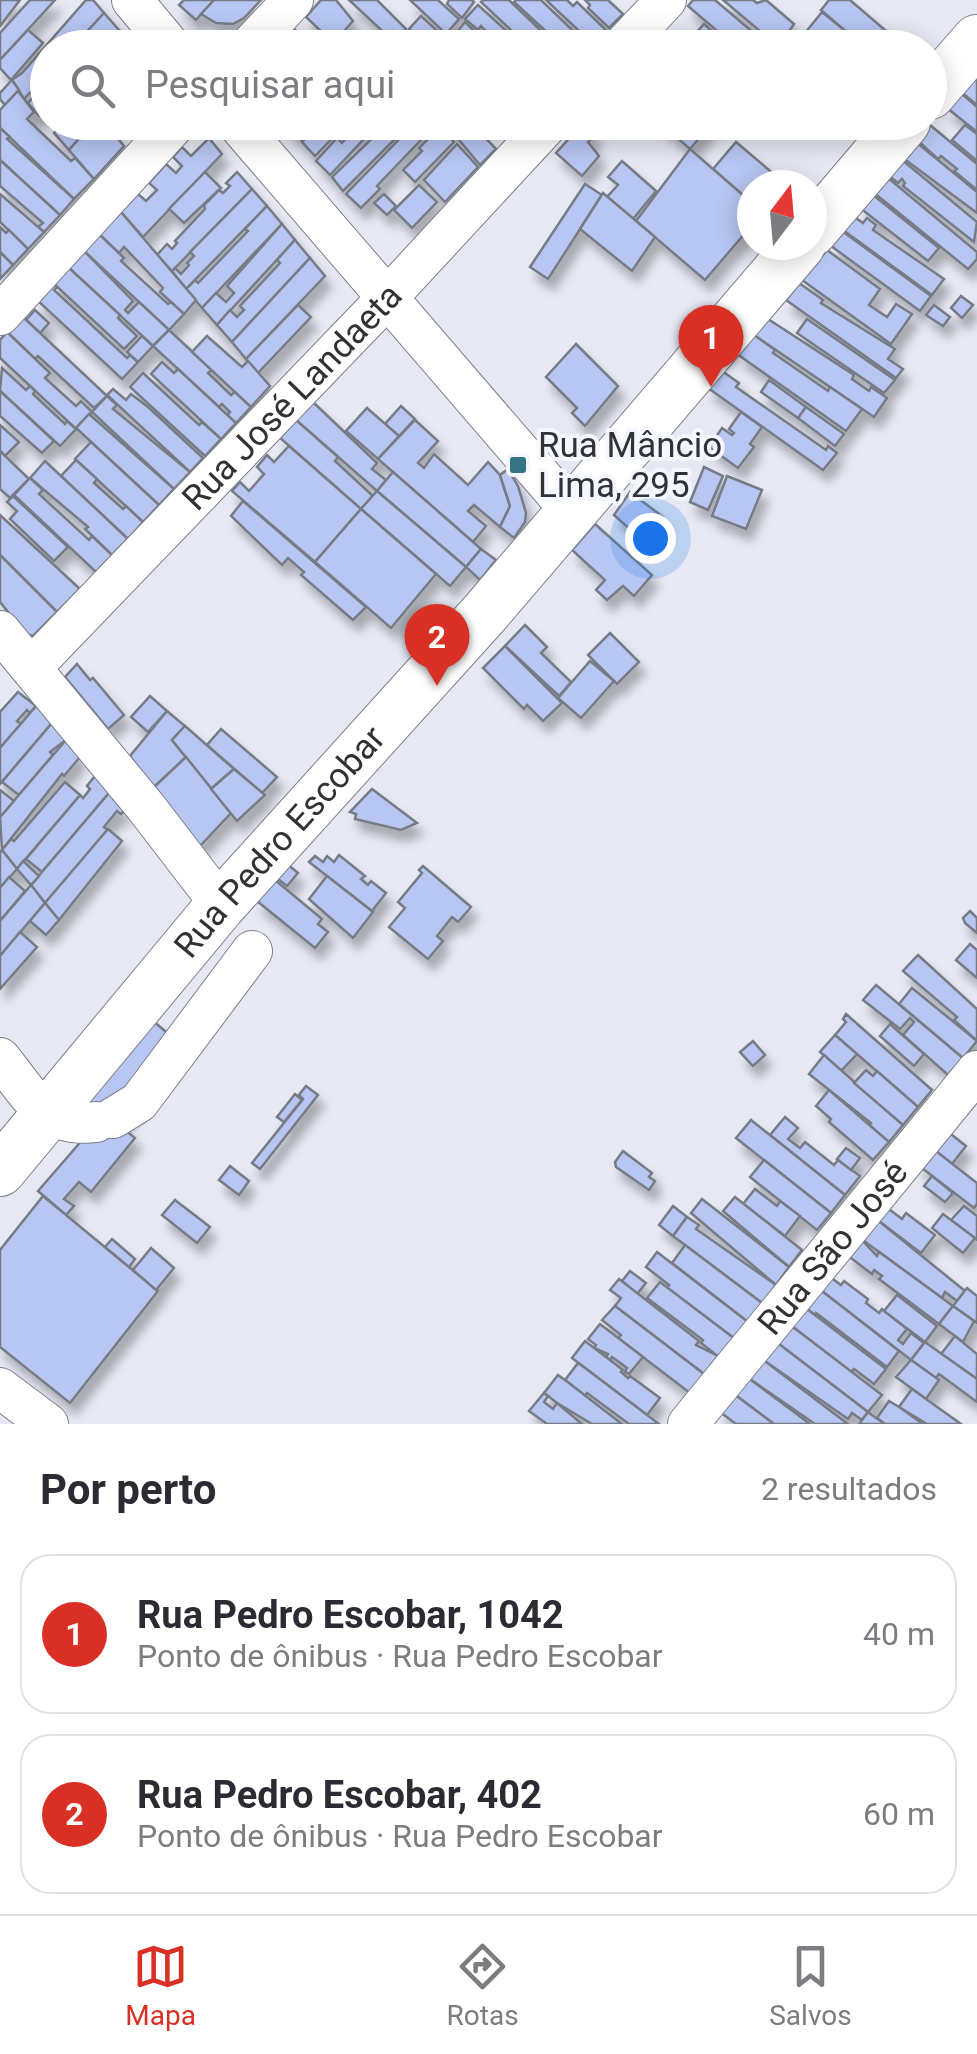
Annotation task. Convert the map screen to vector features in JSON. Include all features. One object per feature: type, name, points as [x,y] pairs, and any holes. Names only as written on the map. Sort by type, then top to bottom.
[{"type":"main road","points":[[947,74],[977,40]]},
{"type":"main road","points":[[827,214],[890,140]]},
{"type":"main road","name":"Rua Pedro Escobar","points":[[0,1172],[222,905],[572,512],[787,260]]},
{"type":"street","points":[[132,0],[157,30]]},
{"type":"street","points":[[265,30],[294,0]]},
{"type":"street","points":[[638,30],[666,0]]},
{"type":"street","points":[[0,315],[160,140]]},
{"type":"street","points":[[251,140],[572,512]]},
{"type":"street","name":"Rua José Landaeta","points":[[32,667],[533,140]]},
{"type":"street","points":[[0,631],[222,905]]},
{"type":"street","points":[[0,1058],[46,1114],[65,1124],[104,1120],[139,1102],[252,951]]},
{"type":"street","name":"Rua São José","points":[[688,1424],[977,1071]]},
{"type":"street","points":[[0,1388],[48,1424]]},
{"type":"building","points":[[0,0],[20,0],[0,26]]},
{"type":"building","points":[[30,0],[55,0],[0,60],[0,33]]},
{"type":"building","points":[[86,0],[93,0],[104,13],[88,30],[60,30]]},
{"type":"building","points":[[184,0],[214,0],[196,20],[179,5]]},
{"type":"building","points":[[214,0],[261,0],[233,24],[216,23],[201,14]]},
{"type":"building","points":[[321,0],[336,0],[353,21],[345,30],[320,30],[306,17]]},
{"type":"building","points":[[349,0],[377,0],[406,29],[381,30]]},
{"type":"building","points":[[410,0],[438,0],[459,19],[449,30],[442,30]]},
{"type":"building","points":[[449,0],[472,0],[462,18],[447,4]]},
{"type":"building","points":[[509,0],[540,30],[511,30],[481,2]]},
{"type":"building","points":[[541,0],[572,30],[544,30],[514,2]]},
{"type":"building","points":[[546,0],[567,0],[573,6],[577,2],[606,30],[578,30]]},
{"type":"building","points":[[585,0],[608,0],[623,14],[609,28]]},
{"type":"building","points":[[693,0],[715,0],[750,30],[716,30],[688,6]]},
{"type":"building","points":[[723,0],[766,0],[794,24],[790,30],[759,30]]},
{"type":"building","points":[[829,0],[850,0],[885,30],[844,30],[821,10]]},
{"type":"building","points":[[478,5],[505,30],[485,30],[481,26],[478,30],[465,19]]},
{"type":"building","points":[[822,12],[844,30],[807,30]]},
{"type":"building","points":[[104,13],[119,30],[88,30]]},
{"type":"building","points":[[421,16],[436,30],[410,30]]},
{"type":"building","points":[[30,32],[30,58],[11,80],[0,68],[0,60]]},
{"type":"building","points":[[30,64],[30,92],[24,99],[12,80]]},
{"type":"building","points":[[977,75],[977,105],[961,92]]},
{"type":"building","points":[[12,80],[19,90],[5,105],[0,93]]},
{"type":"building","points":[[18,91],[30,107],[30,140],[49,140],[71,161],[75,158],[94,179],[74,199],[0,128],[0,110]]},
{"type":"building","points":[[961,93],[977,107],[977,132],[947,108]]},
{"type":"building","points":[[965,125],[977,134],[977,161],[952,140]]},
{"type":"building","points":[[0,128],[10,137],[7,139],[74,199],[60,215],[0,160]]},
{"type":"building","points":[[947,139],[977,164],[977,190],[941,156],[938,159],[917,140]]},
{"type":"building","points":[[60,140],[78,140],[69,150]]},
{"type":"building","points":[[78,140],[119,140],[124,146],[94,179],[69,150]]},
{"type":"building","points":[[207,140],[222,154],[143,237],[121,212],[138,194],[146,201],[157,190],[149,183],[166,164],[176,173],[182,166],[173,157],[182,147],[191,156]]},
{"type":"building","points":[[304,140],[331,140],[315,156]]},
{"type":"building","points":[[335,140],[363,140],[330,175],[316,161]]},
{"type":"building","points":[[370,140],[394,140],[343,191],[332,177]]},
{"type":"building","points":[[398,140],[421,140],[361,208],[346,194]]},
{"type":"building","points":[[427,140],[454,142],[415,182],[403,170],[422,151],[419,148]]},
{"type":"building","points":[[459,140],[487,140],[496,149],[480,165]]},
{"type":"building","points":[[568,140],[590,140],[599,156],[582,176],[556,153]]},
{"type":"building","points":[[680,140],[698,140],[690,149]]},
{"type":"building","points":[[736,142],[769,170],[737,170],[737,190],[713,169]]},
{"type":"building","points":[[916,142],[977,192],[977,213],[903,158]]},
{"type":"building","points":[[457,144],[478,167],[445,202],[424,180]]},
{"type":"building","points":[[690,149],[737,190],[737,243],[705,280],[636,221]]},
{"type":"building","points":[[901,159],[977,222],[974,242],[903,186],[902,179],[898,183],[888,175]]},
{"type":"building","points":[[0,160],[60,215],[44,232],[38,227],[43,223],[0,186]]},
{"type":"building","points":[[622,161],[656,191],[633,219],[607,197],[618,185],[608,177]]},
{"type":"building","points":[[205,172],[221,188],[184,223],[169,209]]},
{"type":"building","points":[[237,172],[252,189],[172,271],[157,255],[167,244],[172,249],[205,209],[204,205],[219,190],[223,193],[230,186],[226,183]]},
{"type":"building","points":[[887,177],[977,252],[977,259],[968,269],[873,192]]},
{"type":"building","points":[[585,184],[602,195],[548,279],[530,267]]},
{"type":"building","points":[[419,185],[437,202],[412,228],[394,210]]},
{"type":"building","points":[[252,189],[267,206],[186,289],[172,271],[175,268],[181,274],[194,256],[190,252]]},
{"type":"building","points":[[603,193],[655,237],[632,271],[580,229]]},
{"type":"building","points":[[0,194],[44,232],[28,249],[0,222]]},
{"type":"building","points":[[384,194],[396,206],[387,215],[374,203]]},
{"type":"building","points":[[872,194],[939,248],[928,261],[860,208]]},
{"type":"building","points":[[267,206],[282,224],[202,308],[186,289],[195,280],[198,283]]},
{"type":"building","points":[[121,212],[196,300],[184,314],[160,292],[163,288],[124,247],[119,253],[99,234]]},
{"type":"building","points":[[853,216],[863,223],[867,218],[876,225],[873,230],[944,279],[932,295],[843,230]]},
{"type":"building","points":[[282,224],[295,240],[217,325],[202,308],[216,293],[226,302],[234,293],[227,286]]},
{"type":"building","points":[[0,227],[6,233],[9,230],[28,249],[13,265],[0,252]]},
{"type":"building","points":[[842,231],[931,296],[920,311],[831,246]]},
{"type":"building","points":[[99,234],[124,258],[121,261],[184,314],[169,330],[84,251]]},
{"type":"building","points":[[295,240],[310,258],[232,342],[217,325],[230,310],[237,317],[244,310],[240,306],[280,263],[277,260]]},
{"type":"building","points":[[827,250],[880,289],[869,305],[887,317],[896,304],[912,314],[891,344],[802,280],[819,260],[827,260]]},
{"type":"building","points":[[84,251],[133,301],[125,310],[128,313],[139,302],[169,330],[153,346],[68,267]]},
{"type":"building","points":[[0,252],[13,265],[0,279]]},
{"type":"building","points":[[310,258],[325,276],[246,359],[232,342]]},
{"type":"building","points":[[68,267],[137,336],[124,349],[53,283]]},
{"type":"building","points":[[53,283],[57,287],[54,290],[127,358],[130,355],[138,362],[122,379],[37,300]]},
{"type":"building","points":[[799,283],[823,300],[821,303],[895,349],[888,359],[903,369],[896,378],[786,300]]},
{"type":"building","points":[[961,296],[973,305],[962,318],[951,308]]},
{"type":"building","points":[[298,305],[311,317],[258,373],[246,359]]},
{"type":"building","points":[[934,305],[950,317],[943,326],[926,315]]},
{"type":"building","points":[[35,310],[49,323],[40,333],[26,320]]},
{"type":"building","points":[[22,316],[107,396],[94,408],[7,332]]},
{"type":"building","points":[[768,319],[854,375],[852,379],[869,391],[871,387],[887,398],[874,417],[754,335]]},
{"type":"building","points":[[807,319],[895,380],[884,393],[797,333]]},
{"type":"building","points":[[169,330],[212,370],[208,373],[231,395],[235,392],[251,407],[236,423],[222,404],[219,407],[153,346]]},
{"type":"building","points":[[7,332],[50,373],[45,378],[76,406],[81,401],[92,412],[76,429],[0,358],[0,340]]},
{"type":"building","points":[[754,335],[828,391],[830,387],[862,409],[846,431],[737,354]]},
{"type":"building","points":[[142,336],[153,346],[138,362],[127,352]]},
{"type":"building","points":[[207,336],[242,367],[248,361],[270,386],[251,407],[192,352]]},
{"type":"building","points":[[576,344],[618,386],[585,426],[572,413],[577,408],[546,377]]},
{"type":"building","points":[[162,362],[174,373],[178,369],[236,423],[221,439],[151,374]]},
{"type":"building","points":[[2,368],[26,390],[30,386],[33,394],[65,424],[67,421],[76,429],[60,446],[0,391]]},
{"type":"building","points":[[722,371],[739,383],[736,387],[826,450],[828,446],[837,453],[823,470],[708,388]]},
{"type":"building","points":[[143,373],[199,425],[202,422],[221,439],[205,456],[130,387]]},
{"type":"building","points":[[769,380],[806,407],[798,418],[761,392]]},
{"type":"building","points":[[113,389],[126,400],[131,394],[148,407],[203,458],[190,472],[107,395]]},
{"type":"building","points":[[0,391],[54,441],[42,453],[0,416]]},
{"type":"building","points":[[107,396],[117,405],[113,409],[190,472],[174,489],[92,412]]},
{"type":"building","points":[[313,402],[377,463],[372,469],[386,480],[377,491],[296,420]]},
{"type":"building","points":[[401,406],[415,419],[399,436],[385,424]]},
{"type":"building","points":[[806,407],[844,434],[835,446],[798,418]]},
{"type":"building","points":[[367,408],[399,436],[378,459],[346,431]]},
{"type":"building","points":[[741,412],[762,427],[750,444],[754,447],[738,468],[709,447],[722,428],[734,433],[729,429]]},
{"type":"building","points":[[89,414],[174,489],[159,505],[76,428]]},
{"type":"building","points":[[296,420],[338,457],[335,461],[373,496],[361,509],[280,438]]},
{"type":"building","points":[[415,420],[438,441],[418,463],[424,468],[434,454],[468,485],[488,462],[500,475],[510,506],[500,527],[474,505],[468,511],[486,526],[473,542],[378,459]]},
{"type":"building","points":[[0,425],[19,442],[5,456],[0,451]]},
{"type":"building","points":[[91,442],[159,505],[143,522],[75,459]]},
{"type":"building","points":[[289,446],[361,509],[315,562],[232,491],[240,482],[249,491],[264,474],[257,467],[267,455],[274,462]]},
{"type":"building","points":[[0,451],[29,479],[10,498],[0,489]]},
{"type":"building","points":[[76,460],[97,479],[94,483],[143,522],[128,539],[61,476]]},
{"type":"building","points":[[45,461],[128,539],[112,555],[85,529],[88,527],[30,478]]},
{"type":"building","points":[[704,467],[723,476],[708,510],[690,502]]},
{"type":"building","points":[[508,469],[526,513],[514,538],[500,527],[510,506],[500,475]]},
{"type":"building","points":[[393,472],[481,549],[466,567],[377,491]]},
{"type":"building","points":[[727,476],[762,490],[746,529],[712,516]]},
{"type":"building","points":[[30,478],[43,490],[39,494],[89,540],[92,536],[112,555],[96,572],[14,495]]},
{"type":"building","points":[[377,491],[466,567],[450,586],[361,509]]},
{"type":"building","points":[[630,492],[663,517],[642,540],[614,515]]},
{"type":"building","points":[[13,496],[68,547],[54,561],[10,519],[17,511],[7,502]]},
{"type":"building","points":[[243,501],[366,607],[353,620],[301,575],[304,572],[288,558],[282,565],[231,516]]},
{"type":"building","points":[[361,509],[436,574],[391,628],[315,562]]},
{"type":"building","points":[[0,515],[80,589],[57,612],[0,555]]},
{"type":"building","points":[[595,524],[652,575],[634,596],[623,586],[607,600],[596,590],[605,580],[572,550]]},
{"type":"building","points":[[481,549],[496,560],[480,580],[466,567]]},
{"type":"building","points":[[0,555],[57,612],[33,636],[26,634],[0,602]]},
{"type":"building","points":[[525,625],[547,647],[541,653],[571,682],[559,696],[505,646]]},
{"type":"building","points":[[610,633],[639,662],[617,684],[588,655]]},
{"type":"building","points":[[505,646],[562,703],[543,721],[527,705],[524,709],[483,668]]},
{"type":"building","points":[[590,661],[614,681],[581,718],[558,698]]},
{"type":"building","points":[[77,664],[124,715],[108,729],[65,677]]},
{"type":"building","points":[[18,692],[36,706],[17,721],[21,724],[0,748],[0,712]]},
{"type":"building","points":[[150,696],[167,711],[148,732],[131,717]]},
{"type":"building","points":[[37,705],[52,723],[0,784],[0,748]]},
{"type":"building","points":[[167,711],[185,726],[172,740],[186,757],[153,788],[130,756]]},
{"type":"building","points":[[52,723],[66,740],[50,752],[53,755],[19,795],[2,782]]},
{"type":"building","points":[[185,726],[234,769],[211,789],[172,740]]},
{"type":"building","points":[[221,729],[277,777],[262,793],[207,745]]},
{"type":"building","points":[[66,740],[80,757],[2,850],[0,817]]},
{"type":"building","points":[[186,757],[231,813],[200,846],[153,788]]},
{"type":"building","points":[[234,769],[265,795],[237,821],[211,789]]},
{"type":"building","points":[[95,776],[109,793],[42,872],[26,859],[80,795],[83,798]]},
{"type":"building","points":[[65,782],[80,795],[17,869],[2,850]]},
{"type":"building","points":[[372,789],[417,823],[401,830],[355,819],[356,814],[350,812]]},
{"type":"building","points":[[0,790],[14,801],[0,817]]},
{"type":"building","points":[[109,793],[124,811],[117,811],[104,827],[108,830],[45,903],[31,885]]},
{"type":"building","points":[[108,829],[122,841],[59,920],[45,903]]},
{"type":"building","points":[[0,852],[17,869],[0,888]]},
{"type":"building","points":[[339,855],[365,876],[361,879],[368,885],[371,881],[386,893],[372,911],[309,862],[315,856],[323,862],[327,856],[334,862]]},
{"type":"building","points":[[281,859],[298,873],[287,886],[270,873]]},
{"type":"building","points":[[23,861],[39,876],[31,885],[17,869]]},
{"type":"building","points":[[423,866],[471,907],[458,922],[452,917],[437,936],[443,941],[428,959],[389,927],[405,908],[398,902],[422,873],[419,870]]},
{"type":"building","points":[[327,876],[373,912],[353,938],[309,899]]},
{"type":"building","points":[[9,877],[25,891],[0,921],[0,888]]},
{"type":"building","points":[[275,880],[322,919],[318,924],[328,932],[315,948],[257,901]]},
{"type":"building","points":[[31,885],[45,903],[0,956],[0,921]]},
{"type":"building","points":[[45,903],[59,920],[46,935],[30,921]]},
{"type":"building","points":[[970,911],[977,918],[977,933],[963,918]]},
{"type":"building","points":[[20,932],[37,947],[0,989],[0,956]]},
{"type":"building","points":[[970,944],[977,950],[977,978],[956,960]]},
{"type":"building","points":[[918,955],[977,1009],[977,1041],[954,1020],[957,1017],[903,971]]},
{"type":"building","points":[[876,985],[963,1058],[948,1075],[903,1035],[914,1022],[910,1018],[900,1029],[863,1000]]},
{"type":"building","points":[[912,988],[977,1041],[963,1058],[899,1004]]},
{"type":"building","points":[[846,1014],[932,1090],[918,1107],[835,1035],[846,1022]]},
{"type":"building","points":[[153,1021],[177,1041],[120,1126],[135,1138],[91,1192],[79,1182],[64,1199],[74,1206],[66,1215],[38,1191],[97,1123],[80,1109]]},
{"type":"building","points":[[890,1024],[924,1054],[914,1066],[880,1036]]},
{"type":"building","points":[[835,1035],[857,1054],[841,1071],[820,1052]]},
{"type":"building","points":[[753,1041],[765,1055],[753,1066],[740,1052]]},
{"type":"building","points":[[824,1055],[903,1125],[889,1142],[809,1074]]},
{"type":"building","points":[[866,1070],[873,1076],[877,1071],[918,1107],[903,1125],[854,1083]]},
{"type":"building","points":[[306,1086],[318,1095],[260,1169],[252,1163],[303,1099],[299,1095]]},
{"type":"building","points":[[829,1090],[889,1142],[873,1160],[816,1106]]},
{"type":"building","points":[[295,1094],[302,1100],[284,1122],[277,1117]]},
{"type":"building","points":[[785,1117],[798,1128],[788,1139],[800,1148],[805,1142],[834,1165],[838,1160],[860,1176],[845,1195],[770,1135]]},
{"type":"building","points":[[751,1120],[845,1195],[831,1213],[736,1138]]},
{"type":"building","points":[[947,1131],[966,1146],[952,1164],[932,1148]]},
{"type":"building","points":[[846,1148],[860,1158],[851,1170],[837,1159]]},
{"type":"building","points":[[932,1148],[977,1183],[974,1208],[918,1165]]},
{"type":"building","points":[[623,1151],[652,1173],[649,1177],[655,1181],[649,1190],[616,1167]]},
{"type":"building","points":[[764,1160],[831,1213],[817,1230],[750,1177]]},
{"type":"building","points":[[230,1166],[249,1181],[239,1195],[219,1180]]},
{"type":"building","points":[[932,1176],[953,1193],[945,1202],[924,1186]]},
{"type":"building","points":[[755,1189],[777,1206],[780,1201],[800,1216],[785,1236],[743,1204]]},
{"type":"building","points":[[43,1196],[158,1291],[70,1403],[0,1347],[0,1250]]},
{"type":"building","points":[[735,1197],[802,1250],[789,1267],[723,1211]]},
{"type":"building","points":[[702,1199],[789,1267],[776,1285],[691,1213]]},
{"type":"building","points":[[175,1200],[210,1227],[197,1243],[162,1215]]},
{"type":"building","points":[[673,1206],[687,1217],[673,1236],[659,1225]]},
{"type":"building","points":[[885,1206],[902,1219],[906,1213],[935,1235],[921,1253],[875,1218]]},
{"type":"building","points":[[964,1206],[977,1216],[977,1240],[951,1220]]},
{"type":"building","points":[[943,1214],[975,1238],[963,1253],[932,1228]]},
{"type":"building","points":[[687,1217],[699,1225],[696,1229],[776,1285],[762,1303],[673,1236]]},
{"type":"building","points":[[875,1218],[965,1291],[957,1301],[945,1292],[942,1298],[860,1238]]},
{"type":"building","points":[[860,1238],[877,1256],[879,1252],[953,1306],[939,1324],[879,1279],[882,1276],[874,1270],[872,1274],[847,1255]]},
{"type":"building","points":[[112,1239],[135,1259],[129,1267],[105,1247]]},
{"type":"building","points":[[685,1245],[762,1303],[748,1322],[672,1263]]},
{"type":"building","points":[[151,1248],[174,1268],[156,1290],[133,1270]]},
{"type":"building","points":[[657,1252],[748,1322],[735,1339],[667,1288],[669,1285],[646,1267]]},
{"type":"building","points":[[630,1271],[646,1283],[637,1294],[622,1281]]},
{"type":"building","points":[[830,1277],[841,1285],[844,1281],[879,1313],[882,1309],[907,1329],[898,1340],[903,1344],[911,1333],[924,1343],[911,1360],[818,1288]]},
{"type":"building","points":[[619,1279],[699,1341],[696,1345],[718,1356],[704,1374],[615,1306],[621,1298],[610,1290]]},
{"type":"building","points":[[660,1282],[735,1339],[720,1358],[701,1343],[703,1340],[647,1298]]},
{"type":"building","points":[[818,1288],[899,1351],[887,1367],[803,1306]]},
{"type":"building","points":[[967,1288],[977,1296],[977,1323],[953,1306]]},
{"type":"building","points":[[897,1295],[937,1326],[925,1342],[884,1311]]},
{"type":"building","points":[[615,1306],[704,1374],[690,1393],[618,1338],[621,1335],[602,1320]]},
{"type":"building","points":[[803,1306],[886,1369],[874,1384],[854,1369],[851,1372],[789,1324]]},
{"type":"building","points":[[953,1306],[974,1321],[963,1342],[939,1324]]},
{"type":"building","points":[[600,1324],[643,1357],[629,1374],[625,1372],[627,1368],[612,1357],[610,1360],[588,1339]]},
{"type":"building","points":[[789,1324],[882,1395],[868,1412],[775,1341]]},
{"type":"building","points":[[955,1336],[977,1354],[977,1379],[941,1354]]},
{"type":"building","points":[[585,1341],[628,1378],[660,1398],[647,1415],[572,1358]]},
{"type":"building","points":[[775,1341],[868,1412],[862,1420],[852,1413],[848,1419],[762,1359]]},
{"type":"building","points":[[925,1342],[977,1379],[977,1402],[939,1374],[936,1378],[911,1360]]},
{"type":"building","points":[[762,1359],[848,1424],[815,1424],[747,1377]]},
{"type":"building","points":[[911,1360],[939,1380],[926,1399],[896,1377]]},
{"type":"building","points":[[578,1363],[659,1424],[629,1424],[587,1393],[585,1396],[565,1380]]},
{"type":"building","points":[[558,1375],[622,1424],[592,1424],[557,1403],[544,1393]]},
{"type":"building","points":[[747,1377],[810,1424],[774,1424],[734,1394]]},
{"type":"building","points":[[912,1389],[961,1424],[927,1424],[899,1407]]},
{"type":"building","points":[[544,1393],[548,1396],[544,1402],[553,1409],[557,1403],[582,1424],[547,1424],[529,1411]]},
{"type":"building","points":[[734,1394],[774,1424],[736,1424],[720,1412]]},
{"type":"building","points":[[889,1401],[923,1424],[885,1424],[877,1418]]},
{"type":"building","points":[[869,1413],[885,1424],[859,1424]]},
{"type":"place","name":"Rua Pedro Escobar, 1042","points":[[711,387]]},
{"type":"place","name":"Rua Mâncio Lima, 295","points":[[518,465]]},
{"type":"place","name":"Rua Pedro Escobar, 402","points":[[437,686]]}]
